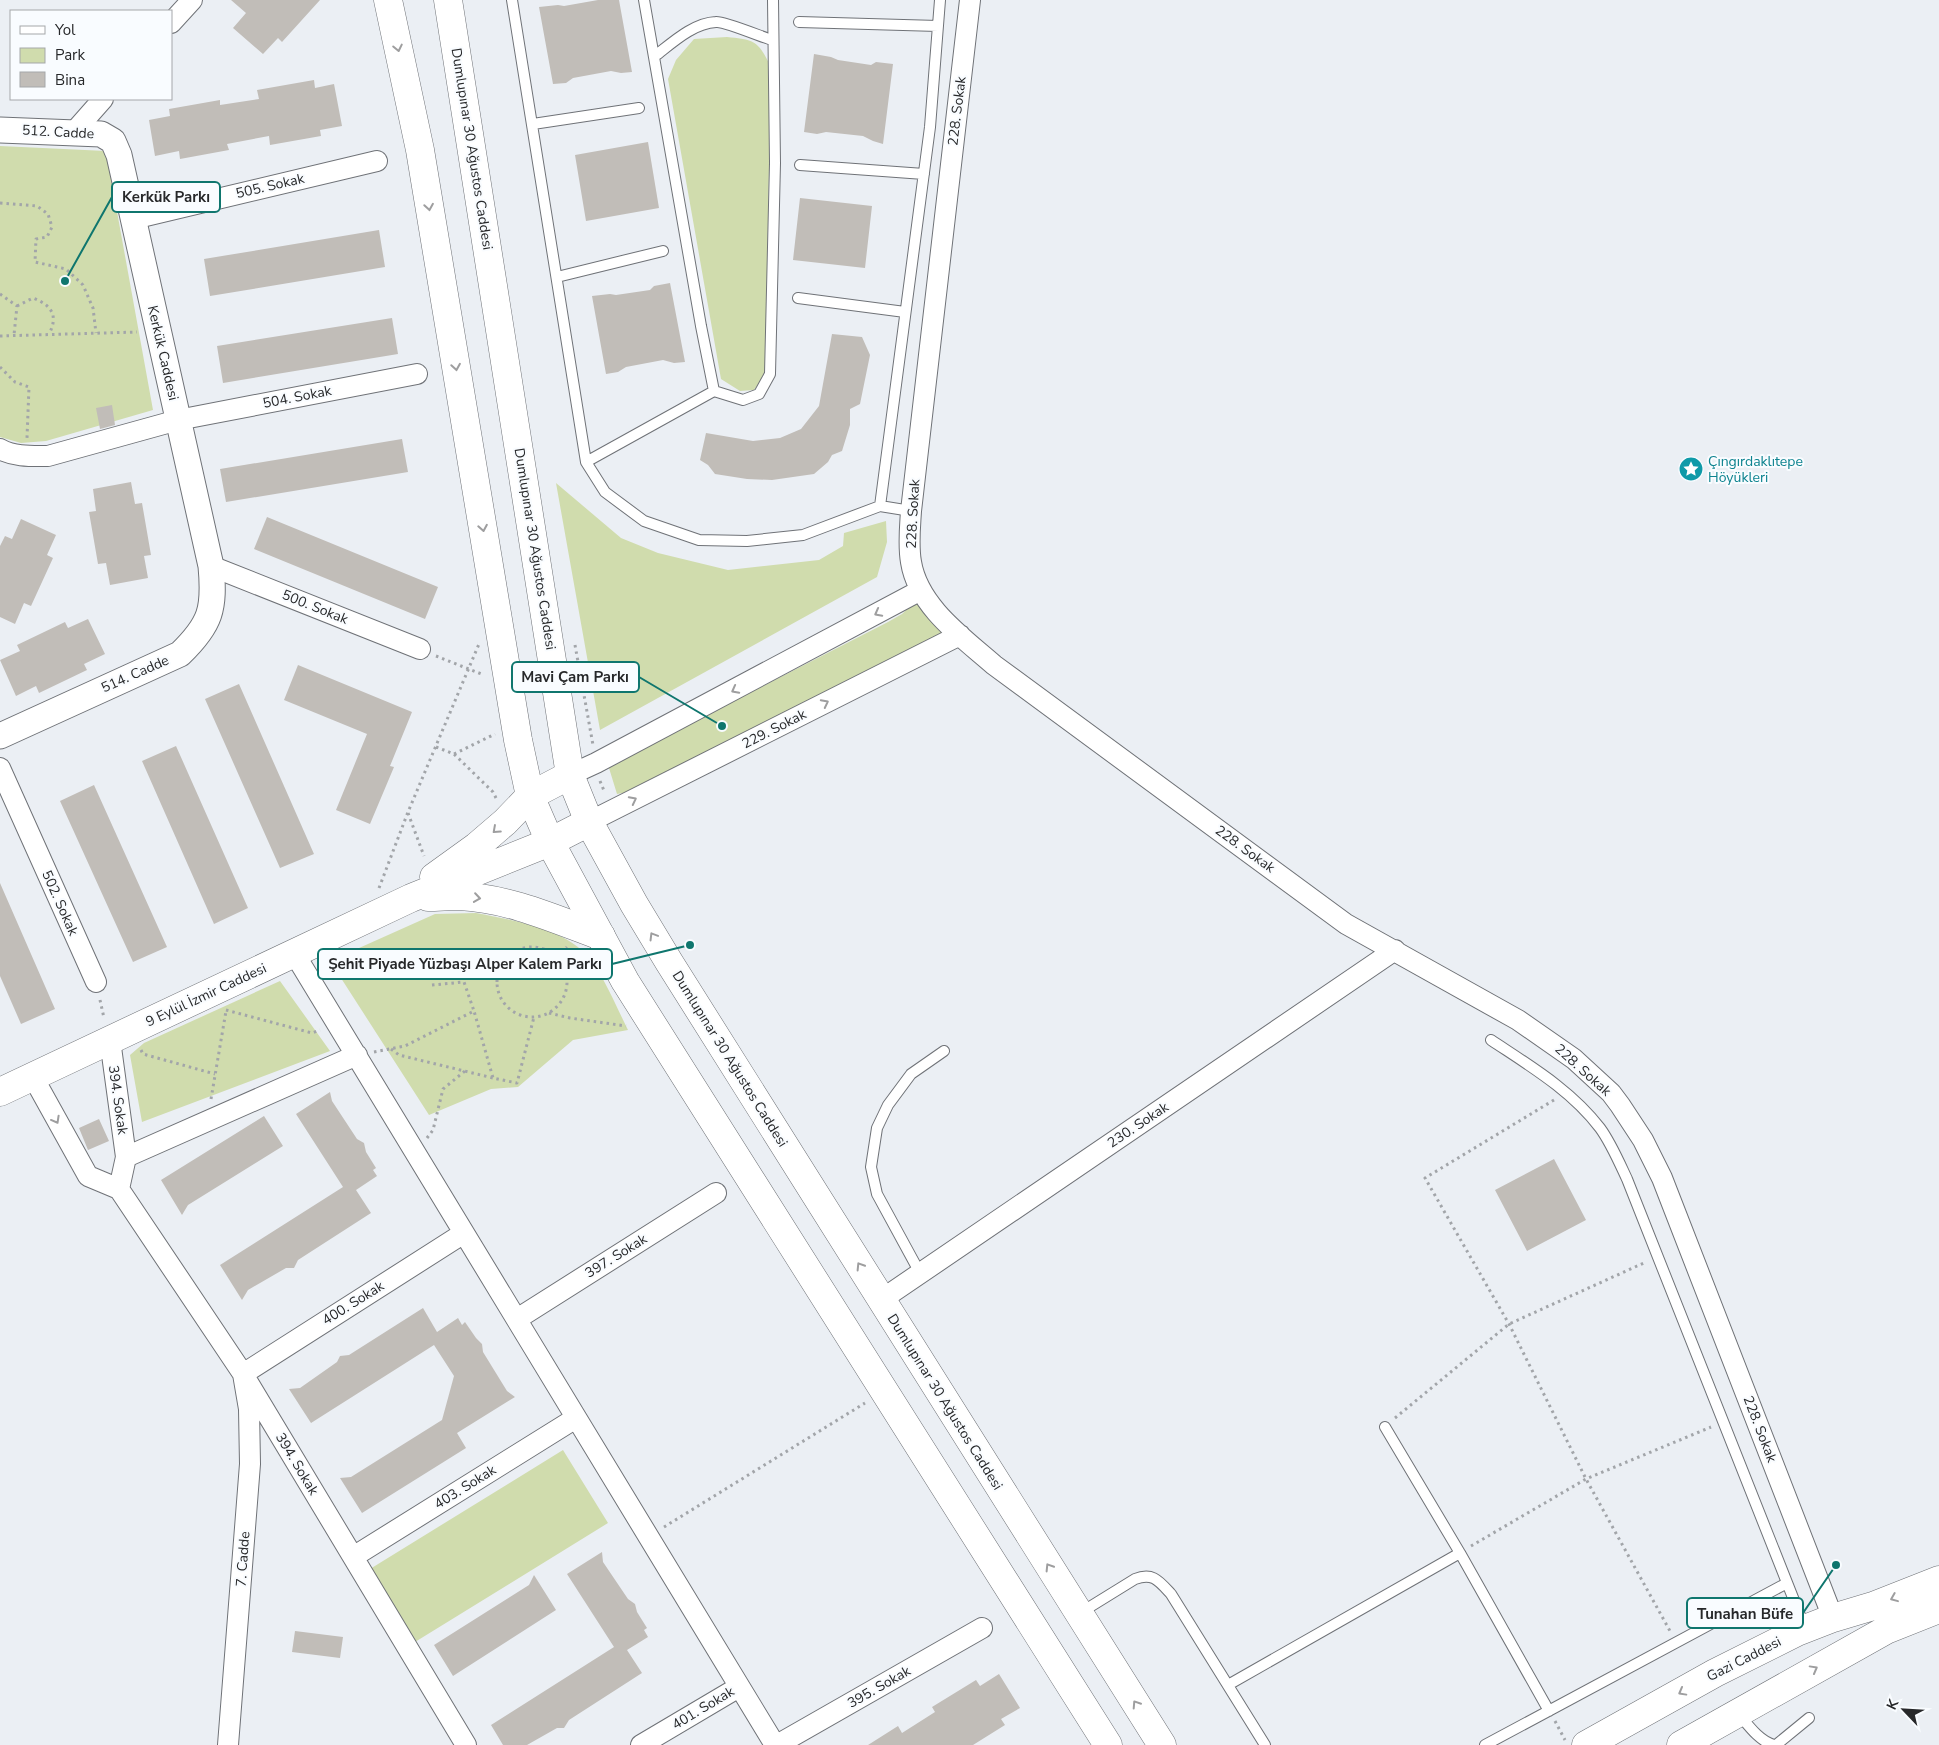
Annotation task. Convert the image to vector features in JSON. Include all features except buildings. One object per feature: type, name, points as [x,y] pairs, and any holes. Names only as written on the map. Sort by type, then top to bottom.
[{"type":"main road","points":[[388,0],[420,150],[509,685],[530,796],[550,842],[625,981],[1108,1745]]},
{"type":"main road","name":"Dumlupınar 30 Ağustos Caddesi","points":[[448,0],[570,775],[601,816],[639,913],[1162,1745]]},
{"type":"main road","name":"9 Eylül İzmir Caddesi","points":[[411,898],[432,878],[477,846],[505,822],[530,796],[570,775]]},
{"type":"main road","name":"9 Eylül İzmir Caddesi","points":[[0,1092],[121,1035],[222,1001],[294,953],[411,898],[550,842],[601,816]]},
{"type":"main road","name":"9 Eylül İzmir Caddesi","points":[[411,898],[459,896],[491,900],[526,909],[601,936]]},
{"type":"main road","name":"Gazi Caddesi","points":[[1586,1745],[1715,1673],[1805,1629],[1873,1606],[1939,1580]]},
{"type":"main road","points":[[1681,1745],[1886,1630],[1939,1609]]},
{"type":"main road","points":[[1759,1651],[1779,1689]]},
{"type":"street","points":[[172,22],[192,0]]},
{"type":"street","name":"228. Sokak","points":[[970,0],[911,511],[911,563],[921,590],[944,620],[994,665],[1346,924],[1518,1020],[1548,1039],[1574,1059],[1611,1093],[1632,1122],[1662,1178],[1833,1618]]},
{"type":"street","points":[[72,133],[102,100]]},
{"type":"street","name":"512. Cadde","points":[[0,130],[101,134],[113,142]]},
{"type":"street","name":"Kerkük Caddesi","points":[[113,142],[119,155],[211,566]]},
{"type":"street","name":"505. Sokak","points":[[133,218],[377,161]]},
{"type":"street","name":"504. Sokak","points":[[2,455],[48,456],[178,420],[417,374]]},
{"type":"street","name":"500. Sokak","points":[[211,566],[420,649]]},
{"type":"street","name":"514. Cadde","points":[[0,736],[180,654],[197,637],[209,616],[214,592],[211,566]]},
{"type":"street","points":[[570,775],[596,764],[921,590]]},
{"type":"street","name":"229. Sokak","points":[[601,816],[960,635]]},
{"type":"street","name":"502. Sokak","points":[[0,768],[96,982]]},
{"type":"street","name":"230. Sokak","points":[[881,1300],[1395,950]]},
{"type":"street","points":[[294,953],[776,1745]]},
{"type":"street","name":"394. Sokak","points":[[121,1035],[126,1157],[118,1189],[243,1374],[466,1745]]},
{"type":"street","points":[[126,1157],[356,1055]]},
{"type":"street","points":[[33,1077],[88,1176],[118,1189]]},
{"type":"street","name":"397. Sokak","points":[[517,1319],[716,1193]]},
{"type":"street","name":"400. Sokak","points":[[243,1374],[464,1232]]},
{"type":"street","name":"7. Cadde","points":[[228,1745],[250,1464],[248,1409],[243,1374]]},
{"type":"street","name":"403. Sokak","points":[[353,1557],[576,1418]]},
{"type":"street","name":"395. Sokak","points":[[776,1745],[982,1628]]},
{"type":"street","name":"401. Sokak","points":[[641,1745],[739,1687]]},
{"type":"lane","points":[[512,0],[586,462],[605,492],[644,521],[699,540],[747,541],[803,536],[880,506],[911,511]]},
{"type":"lane","points":[[644,0],[714,391]]},
{"type":"lane","points":[[586,462],[714,391],[743,400],[759,394],[770,374],[775,163],[773,0]]},
{"type":"lane","points":[[880,506],[930,127],[940,0]]},
{"type":"lane","points":[[655,56],[678,38],[699,26],[717,22],[772,40]]},
{"type":"lane","points":[[799,22],[938,26]]},
{"type":"lane","points":[[533,124],[639,108]]},
{"type":"lane","points":[[800,165],[924,174]]},
{"type":"lane","points":[[557,277],[663,251]]},
{"type":"lane","points":[[798,298],[905,312]]},
{"type":"lane","points":[[1491,1040],[1566,1093],[1600,1129],[1613,1150],[1627,1179],[1658,1256],[1805,1629]]},
{"type":"lane","points":[[920,1273],[877,1194],[871,1167],[877,1128],[888,1105],[911,1074],[944,1051]]},
{"type":"lane","points":[[1385,1426],[1460,1552],[1549,1711]]},
{"type":"lane","points":[[1228,1685],[1460,1552]]},
{"type":"lane","points":[[1078,1614],[1135,1579],[1143,1576],[1157,1579],[1171,1594],[1265,1745]]},
{"type":"lane","points":[[1485,1745],[1787,1583]]},
{"type":"lane","points":[[1738,1712],[1756,1734],[1767,1743],[1775,1745],[1809,1718]]},
{"type":"path","points":[[0,203],[37,206],[48,214],[52,227],[47,237],[36,239],[35,262],[66,269],[83,285],[93,308],[96,333]]},
{"type":"path","points":[[0,294],[17,306]]},
{"type":"path","points":[[17,306],[32,298],[45,303],[54,315],[54,326],[49,334]]},
{"type":"path","points":[[14,335],[17,306]]},
{"type":"path","points":[[0,336],[158,331]]},
{"type":"path","points":[[0,367],[15,382],[29,387],[26,456]]},
{"type":"path","points":[[367,919],[408,812],[482,636]]},
{"type":"path","points":[[574,637],[601,783],[601,816]]},
{"type":"path","points":[[420,649],[509,685]]},
{"type":"path","points":[[454,754],[516,724]]},
{"type":"path","points":[[436,747],[454,754],[493,792],[505,822]]},
{"type":"path","points":[[408,812],[432,878]]},
{"type":"path","points":[[525,947],[549,951],[560,961],[567,979],[563,999],[548,1013],[534,1017],[519,1015],[510,1010],[503,1003],[497,984],[497,974],[507,957],[525,947]]},
{"type":"path","points":[[96,982],[121,1035],[144,1054],[215,1074]]},
{"type":"path","points":[[432,985],[464,982],[493,1078]]},
{"type":"path","points":[[207,1122],[215,1074],[222,1001],[312,1033],[337,1023]]},
{"type":"path","points":[[356,1055],[405,1046],[474,1011]]},
{"type":"path","points":[[548,1013],[624,1027],[647,1016]]},
{"type":"path","points":[[391,1049],[399,1055],[518,1083],[534,1017]]},
{"type":"path","points":[[415,1152],[433,1130],[443,1089],[465,1071]]},
{"type":"path","points":[[1566,1093],[1425,1178],[1509,1324],[1586,1478],[1677,1642]]},
{"type":"path","points":[[1385,1426],[1509,1324],[1658,1256]]},
{"type":"path","points":[[648,1537],[884,1391]]},
{"type":"path","points":[[1460,1552],[1586,1478],[1723,1422]]},
{"type":"path","points":[[1549,1711],[1567,1745]]},
{"type":"green space","points":[[727,37],[744,39],[755,43],[763,52],[771,67],[765,375],[754,390],[740,391],[721,379],[668,79],[676,60],[694,39]]},
{"type":"green space","points":[[0,146],[106,151],[153,410],[46,441],[21,443],[0,437]]},
{"type":"green space","points":[[556,483],[621,538],[658,553],[728,570],[819,560],[843,546],[844,533],[886,521],[887,542],[877,577],[600,730]]},
{"type":"green space","points":[[922,595],[942,633],[628,792],[617,794],[609,768],[611,764],[888,622],[902,614]]},
{"type":"green space","points":[[476,913],[541,928],[571,942],[584,952],[594,964],[608,988],[628,1030],[573,1040],[518,1087],[491,1089],[429,1115],[330,961],[435,914]]},
{"type":"green space","points":[[280,981],[330,1051],[142,1122],[130,1055],[144,1043]]},
{"type":"green space","points":[[563,1450],[608,1523],[415,1642],[370,1569]]},
{"type":"place","name":"Kerkük Parkı","points":[[65,281]]},
{"type":"place","name":"Çıngırdaklıtepe Höyükleri","points":[[1691,469]]},
{"type":"place","name":"Mavi Çam Parkı","points":[[722,726]]},
{"type":"place","name":"Şehit Piyade Yüzbaşı Alper Kalem Parkı","points":[[690,945]]},
{"type":"place","name":"Tunahan Büfe","points":[[1836,1565]]}]
